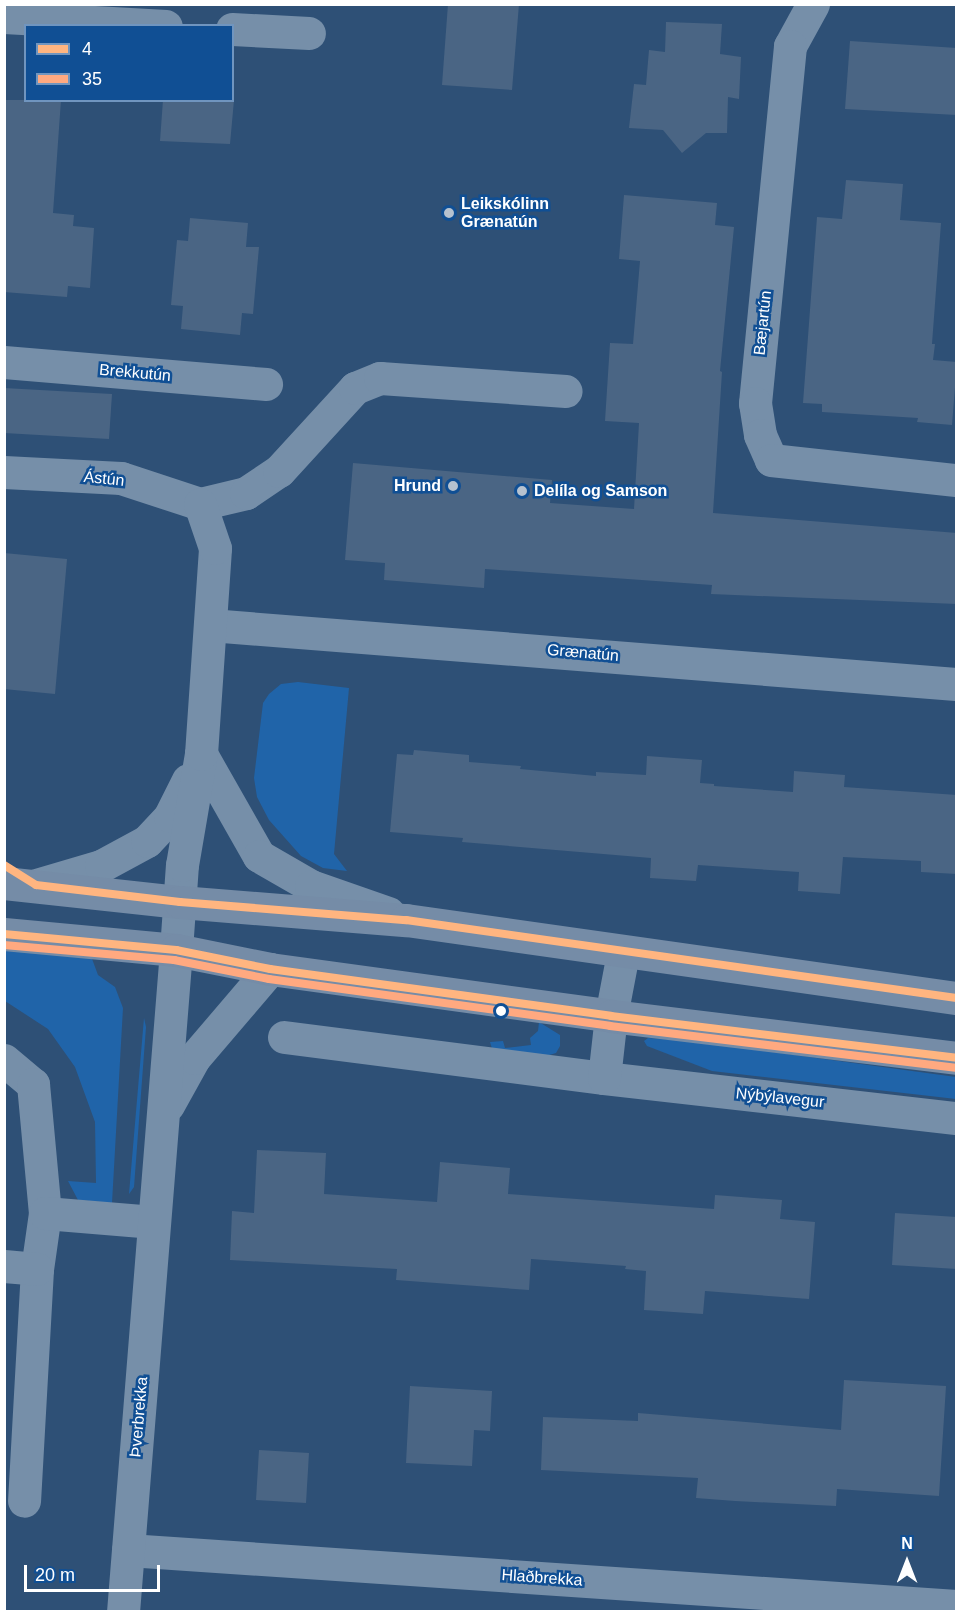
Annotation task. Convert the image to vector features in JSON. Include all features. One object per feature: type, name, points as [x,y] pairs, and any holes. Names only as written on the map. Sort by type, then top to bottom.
[{"type":"main road","points":[[20,884],[180,902],[406,920],[623,953],[957,998]]},
{"type":"main road","points":[[4,934],[176,950],[270,969],[611,1016],[957,1058]]},
{"type":"street","name":"Bæjartún","points":[[813,4],[790,46],[755,403],[760,435],[771,460],[957,480]]},
{"type":"street","points":[[4,17],[130,24]]},
{"type":"street","points":[[234,29],[309,33]]},
{"type":"street","name":"Brekkutún","points":[[4,362],[266,384]]},
{"type":"street","points":[[180,902],[182,865],[201,754],[215,548],[200,504],[246,493],[279,471],[355,388],[380,378],[566,391]]},
{"type":"street","name":"Ástún","points":[[4,472],[121,478],[200,504]]},
{"type":"street","name":"Grænatún","points":[[210,625],[304,630],[957,684]]},
{"type":"street","points":[[20,884],[101,866],[147,841],[170,816],[201,754]]},
{"type":"street","points":[[201,754],[259,856],[311,886],[406,920]]},
{"type":"street","name":"Þverbrekka","points":[[123,1611],[180,902]]},
{"type":"street","points":[[604,1078],[611,1016],[623,953]]},
{"type":"street","points":[[163,1115],[194,1058],[270,969]]},
{"type":"street","name":"Nýbýlavegur","points":[[285,1037],[604,1078],[957,1118]]},
{"type":"street","points":[[4,1060],[33,1084],[45,1213],[37,1269],[24,1501]]},
{"type":"street","points":[[45,1213],[154,1222]]},
{"type":"street","points":[[4,1266],[37,1269]]},
{"type":"street","name":"Hlaðbrekka","points":[[128,1550],[957,1606]]},
{"type":"shaded area","points":[[298,682],[349,688],[334,854],[347,871],[323,868],[301,856],[269,820],[257,797],[254,778],[263,703],[269,694],[281,684]]},
{"type":"shaded area","points":[[4,948],[91,956],[98,975],[115,987],[123,1008],[112,1203],[78,1200],[68,1181],[96,1183],[95,1122],[75,1067],[48,1029],[5,1001]]},
{"type":"shaded area","points":[[144,1018],[146,1027],[134,1187],[129,1194]]},
{"type":"shaded area","points":[[539,1022],[560,1035],[560,1046],[556,1053],[546,1056],[493,1052],[490,1042],[503,1041],[505,1048],[531,1045],[530,1038],[538,1031]]},
{"type":"shaded area","points":[[648,1038],[693,1041],[956,1077],[956,1099],[712,1071],[647,1046],[644,1041]]},
{"type":"building","points":[[448,4],[519,4],[512,90],[442,85]]},
{"type":"building","points":[[666,22],[722,24],[720,54],[741,57],[739,99],[728,97],[727,133],[706,133],[682,153],[663,130],[629,128],[634,84],[646,85],[649,50],[665,52]]},
{"type":"building","points":[[850,41],[957,48],[957,115],[845,109]]},
{"type":"building","points":[[4,100],[61,102],[53,213],[74,215],[73,226],[94,228],[90,288],[68,286],[67,297],[4,292]]},
{"type":"building","points":[[163,102],[234,102],[230,144],[160,141]]},
{"type":"building","points":[[846,180],[903,184],[900,220],[941,223],[932,344],[935,344],[933,360],[957,362],[952,425],[917,422],[918,418],[822,412],[822,404],[803,403],[817,217],[842,219]]},
{"type":"building","points":[[624,195],[717,203],[715,225],[734,227],[720,371],[722,372],[713,513],[957,533],[957,604],[711,594],[712,585],[485,569],[484,588],[384,580],[385,563],[345,560],[353,463],[552,480],[550,503],[634,509],[639,423],[605,421],[610,343],[633,344],[640,261],[619,259]]},
{"type":"building","points":[[190,218],[248,223],[246,247],[259,247],[253,314],[242,313],[240,335],[181,329],[183,306],[171,305],[177,240],[188,241]]},
{"type":"building","points":[[4,388],[112,394],[109,439],[4,433]]},
{"type":"building","points":[[4,553],[67,559],[55,694],[4,689]]},
{"type":"building","points":[[414,750],[469,755],[469,762],[596,776],[596,772],[646,775],[647,756],[702,760],[700,783],[714,784],[714,786],[793,792],[794,771],[845,775],[844,787],[957,795],[957,874],[921,872],[921,861],[843,857],[840,894],[798,891],[799,872],[698,865],[696,881],[650,878],[651,858],[462,842],[463,838],[390,832],[397,754],[413,755]]},
{"type":"building","points":[[257,1150],[326,1153],[324,1194],[437,1202],[440,1162],[510,1168],[508,1194],[714,1209],[715,1195],[782,1200],[780,1219],[815,1222],[809,1299],[705,1291],[703,1314],[644,1310],[646,1271],[625,1269],[626,1266],[531,1259],[529,1290],[396,1280],[397,1269],[230,1260],[232,1211],[254,1213]]},
{"type":"building","points":[[895,1213],[957,1217],[957,1269],[892,1265]]},
{"type":"building","points":[[844,1380],[946,1386],[939,1496],[837,1489],[836,1506],[735,1501],[696,1498],[698,1478],[541,1470],[543,1417],[638,1421],[638,1413],[841,1430]]},
{"type":"building","points":[[410,1386],[492,1391],[490,1431],[474,1430],[472,1466],[406,1463]]},
{"type":"building","points":[[259,1450],[309,1453],[306,1503],[256,1500]]},
{"type":"transit line","name":"4","points":[[4,865],[36,885],[180,902],[406,920],[956,998]]},
{"type":"transit line","name":"4","points":[[4,934],[176,950],[270,969],[611,1016],[956,1058]]},
{"type":"transit line","name":"35","points":[[4,945],[174,960],[269,979],[610,1026],[955,1068]]},
{"type":"place","name":"Leikskólinn Grænatún","points":[[449,213]]},
{"type":"place","name":"Hrund","points":[[453,486]]},
{"type":"place","name":"Delíla og Samson","points":[[522,491]]}]
